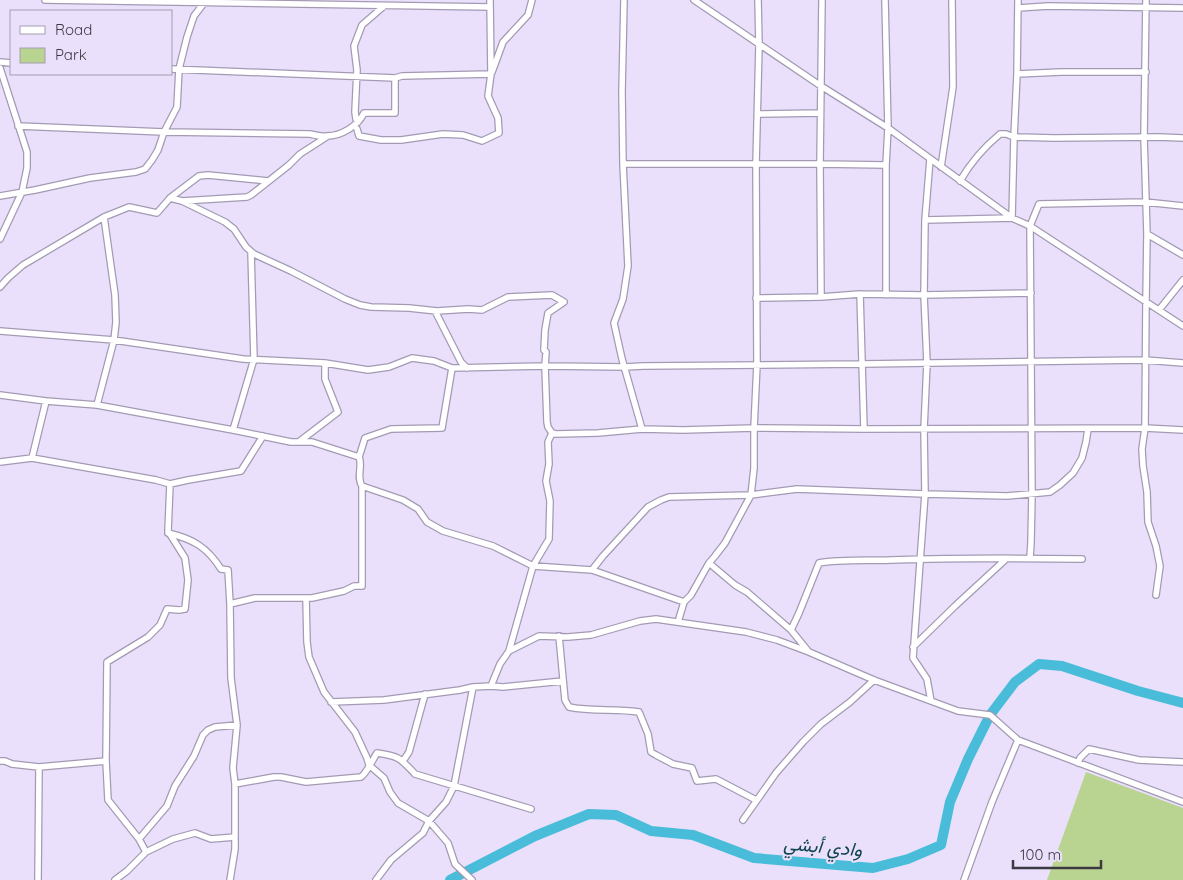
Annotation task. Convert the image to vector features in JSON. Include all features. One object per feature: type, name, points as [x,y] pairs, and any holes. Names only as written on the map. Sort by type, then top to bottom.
[{"type":"street","points":[[45,0],[490,8]]},
{"type":"street","points":[[358,129],[359,136],[380,140],[401,140],[443,134],[463,136],[482,141],[500,133],[498,118],[488,96],[491,74],[490,0]]},
{"type":"street","points":[[491,74],[503,42],[528,15],[532,0]]},
{"type":"street","points":[[624,0],[623,164],[628,266],[623,299],[614,323],[642,429]]},
{"type":"street","points":[[694,0],[821,86],[888,128],[1012,218],[1030,226],[1183,326]]},
{"type":"street","points":[[678,622],[684,602],[691,595],[709,563],[724,543],[751,495],[754,468],[756,364],[758,0]]},
{"type":"street","points":[[821,297],[820,113],[822,0]]},
{"type":"street","points":[[885,0],[888,128],[886,165],[886,295]]},
{"type":"street","points":[[941,167],[953,87],[952,0]]},
{"type":"street","points":[[1012,218],[1018,0]]},
{"type":"street","points":[[1146,0],[1144,137],[1146,234],[1145,428],[1142,449],[1148,522],[1160,566],[1156,596]]},
{"type":"street","points":[[0,196],[145,169],[158,150],[164,132],[177,107],[179,69],[187,37],[194,16],[204,3]]},
{"type":"street","points":[[356,119],[354,112],[356,76],[354,46],[362,24],[384,6]]},
{"type":"street","points":[[1018,8],[1048,6],[1183,8]]},
{"type":"street","points":[[0,68],[27,152],[27,168],[22,192],[0,239]]},
{"type":"street","points":[[172,69],[395,78],[402,76],[491,74]]},
{"type":"street","points":[[1017,74],[1146,72]]},
{"type":"street","points":[[182,201],[251,195],[300,154],[328,136],[352,128],[364,113],[395,113],[395,78]]},
{"type":"street","points":[[758,114],[820,113]]},
{"type":"street","points":[[18,126],[328,136]]},
{"type":"street","points":[[960,181],[969,165],[1000,134],[1014,137],[1054,138],[1159,136],[1183,138]]},
{"type":"street","points":[[930,159],[925,220],[925,494],[913,647],[913,658],[927,679],[930,701]]},
{"type":"street","points":[[623,164],[886,165]]},
{"type":"street","points":[[0,287],[23,265],[104,217],[129,207],[157,213],[170,198],[199,176],[268,181]]},
{"type":"street","points":[[170,198],[182,201],[225,222],[234,229],[251,252],[345,299],[371,308],[410,308],[435,311],[476,308],[482,310],[508,297],[552,295],[564,302],[548,313],[544,336],[547,422],[552,433]]},
{"type":"street","points":[[1030,558],[1032,494],[1030,226],[1036,208],[1042,203],[1145,202],[1183,206]]},
{"type":"street","points":[[96,405],[114,340],[116,322],[115,295],[104,217]]},
{"type":"street","points":[[925,220],[1012,218]]},
{"type":"street","points":[[1146,234],[1183,255]]},
{"type":"street","points":[[233,430],[254,359],[251,252]]},
{"type":"street","points":[[1159,310],[1183,280]]},
{"type":"street","points":[[756,298],[860,294],[1031,293]]},
{"type":"street","points":[[860,294],[864,429]]},
{"type":"street","points":[[435,311],[461,362],[467,368]]},
{"type":"street","points":[[0,331],[114,340],[254,359],[325,363],[368,370],[389,367],[412,358],[434,361],[452,368],[1145,360],[1183,363]]},
{"type":"street","points":[[299,442],[338,412],[324,379],[325,363]]},
{"type":"street","points":[[230,604],[255,598],[306,598],[344,591],[354,586],[362,586],[362,486],[359,482],[360,457],[365,438],[391,429],[442,428],[452,368]]},
{"type":"street","points":[[0,395],[96,405],[291,442],[312,442],[360,457]]},
{"type":"street","points":[[32,458],[46,400]]},
{"type":"street","points":[[552,433],[598,433],[642,429],[754,428],[1145,428],[1183,430]]},
{"type":"street","points":[[592,570],[648,507],[669,497],[751,495],[797,489],[1007,496],[1050,492],[1073,472],[1082,458],[1088,429]]},
{"type":"street","points":[[490,686],[500,664],[509,651],[533,566],[549,539],[550,501],[546,481],[549,464],[548,442],[552,433]]},
{"type":"street","points":[[0,462],[32,458],[170,484],[241,471],[263,436]]},
{"type":"street","points":[[146,852],[139,839],[108,800],[106,761],[108,662],[148,637],[160,625],[167,609],[185,609],[188,580],[187,567],[185,558],[168,533],[167,526],[170,484]]},
{"type":"street","points":[[362,486],[403,500],[418,509],[427,522],[443,531],[493,546],[533,566],[592,570],[684,602]]},
{"type":"street","points":[[168,533],[191,540],[214,558],[221,569],[228,570],[231,678],[237,726],[234,768],[235,849],[230,880]]},
{"type":"street","points":[[791,630],[819,563],[921,559],[1082,559]]},
{"type":"street","points":[[913,647],[1006,559]]},
{"type":"street","points":[[709,563],[735,585],[747,592],[791,630],[809,652]]},
{"type":"street","points":[[306,598],[309,656],[324,692],[355,732],[369,765],[384,778],[390,792],[398,802],[429,822],[448,844],[455,864],[472,880]]},
{"type":"street","points":[[509,651],[539,636],[568,637],[591,635],[640,621],[656,619],[746,632],[777,640],[874,680],[958,711],[990,715],[1018,740],[1183,802]]},
{"type":"street","points":[[559,636],[565,700],[569,706],[579,709],[630,710],[639,712],[648,734],[652,752],[656,756],[673,764],[692,768],[697,781],[716,779],[756,800]]},
{"type":"street","points":[[743,820],[776,773],[821,724],[850,702],[874,680]]},
{"type":"street","points":[[331,702],[384,700],[473,687],[503,687],[563,681]]},
{"type":"street","points":[[376,880],[391,860],[423,833],[429,822],[446,802],[454,786],[473,687]]},
{"type":"street","points":[[403,761],[409,752],[425,694]]},
{"type":"street","points":[[139,839],[167,806],[175,786],[194,756],[203,735],[215,727],[237,726]]},
{"type":"street","points":[[964,880],[992,802],[1018,740]]},
{"type":"street","points":[[1078,763],[1080,758],[1089,749],[1139,760],[1183,762]]},
{"type":"street","points":[[235,784],[274,777],[306,782],[361,777],[365,774],[377,753],[393,756],[403,761],[415,774],[531,809]]},
{"type":"street","points":[[0,761],[39,767],[106,761]]},
{"type":"street","points":[[38,880],[39,767]]},
{"type":"street","points":[[115,880],[146,852],[173,839],[195,833],[211,839],[235,837]]},
{"type":"green space","points":[[1086,772],[1183,808],[1183,880],[1047,880]]},
{"type":"waterway","name":"وادي أبشي","points":[[450,880],[535,836],[589,814],[616,815],[651,831],[693,835],[754,858],[873,868],[908,859],[941,845],[950,802],[968,759],[990,715],[1015,682],[1039,664],[1062,666],[1138,691],[1183,703]]}]
